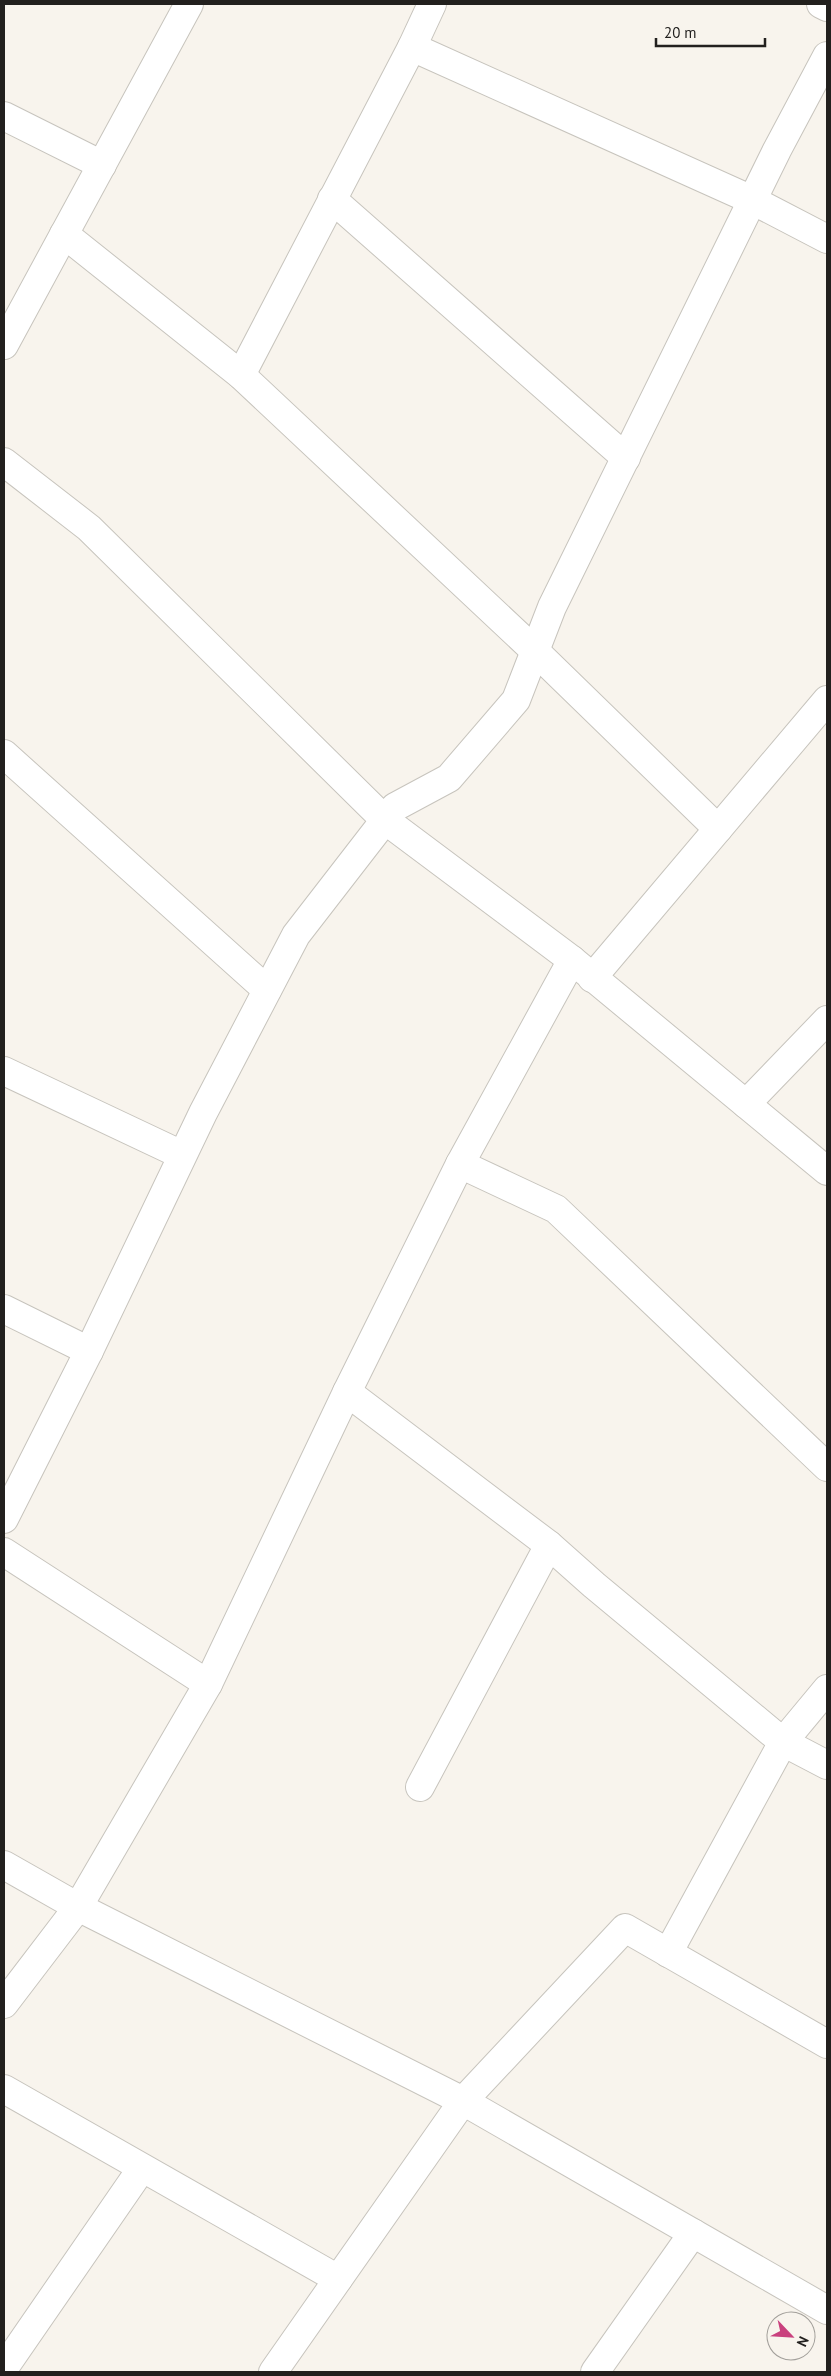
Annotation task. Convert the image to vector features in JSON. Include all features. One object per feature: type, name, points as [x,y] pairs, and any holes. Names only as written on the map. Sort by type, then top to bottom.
[{"type":"street","points":[[4,344],[189,4]]},
{"type":"street","points":[[241,375],[412,47],[432,4]]},
{"type":"street","points":[[821,4],[827,7]]},
{"type":"street","points":[[412,47],[752,200],[827,239]]},
{"type":"street","points":[[4,1519],[89,1351],[182,1155],[296,935],[395,807],[449,778],[516,700],[552,607],[752,200],[827,56]]},
{"type":"street","points":[[4,116],[102,165]]},
{"type":"street","points":[[332,199],[626,458]]},
{"type":"street","points":[[64,234],[241,375],[535,652],[718,829]]},
{"type":"street","points":[[4,462],[89,528],[385,820],[572,960],[827,1171]]},
{"type":"street","points":[[592,978],[827,700]]},
{"type":"street","points":[[4,754],[267,990]]},
{"type":"street","points":[[4,2004],[78,1907],[208,1684],[346,1392],[460,1164],[572,960]]},
{"type":"street","points":[[746,1104],[827,1020]]},
{"type":"street","points":[[4,1071],[182,1155]]},
{"type":"street","points":[[460,1164],[556,1209],[827,1467]]},
{"type":"street","points":[[4,1309],[89,1351]]},
{"type":"street","points":[[346,1392],[549,1545],[594,1586],[783,1742],[827,1765]]},
{"type":"street","points":[[420,1787],[549,1545]]},
{"type":"street","points":[[4,1552],[208,1684]]},
{"type":"street","points":[[668,1953],[783,1742],[827,1689]]},
{"type":"street","points":[[4,1865],[78,1907],[463,2101],[827,2310]]},
{"type":"street","points":[[272,2372],[463,2101],[625,1928],[827,2044]]},
{"type":"street","points":[[4,2089],[338,2279]]},
{"type":"street","points":[[4,2368],[142,2168]]},
{"type":"street","points":[[595,2372],[694,2233]]}]
